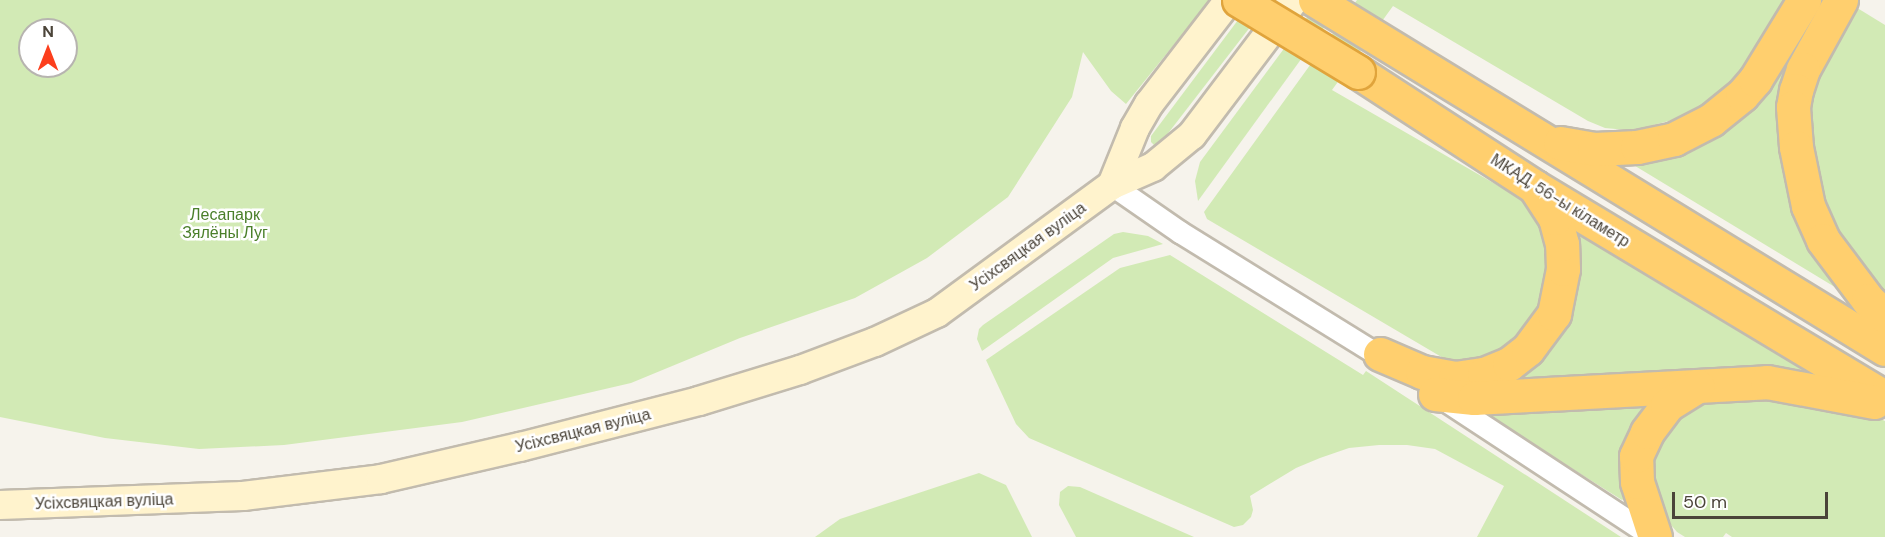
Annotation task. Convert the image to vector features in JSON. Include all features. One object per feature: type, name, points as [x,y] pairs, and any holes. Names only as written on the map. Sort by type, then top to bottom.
[{"type":"highway","name":"МКАД, 56-ы кіламетр","points":[[1239,0],[1358,72],[1535,187],[1885,397]]},
{"type":"highway","points":[[1545,139],[1594,149],[1637,147],[1674,139],[1694,130],[1711,120],[1742,95],[1767,63],[1804,0]]},
{"type":"highway","points":[[1841,0],[1803,69],[1796,90],[1793,124],[1796,147],[1808,206],[1823,240],[1868,300],[1885,316]]},
{"type":"highway","points":[[1299,3],[1378,39],[1545,139],[1885,349]]},
{"type":"highway","points":[[1380,354],[1422,372],[1455,378],[1484,374],[1509,364],[1528,349],[1554,314],[1563,269],[1562,244],[1555,218],[1535,187]]},
{"type":"highway","points":[[1435,394],[1474,398],[1767,382],[1885,405]]},
{"type":"highway","points":[[1654,537],[1637,482],[1636,456],[1647,432],[1667,405],[1698,386]]},
{"type":"main road","points":[[1112,185],[1135,128],[1149,104],[1229,0]]},
{"type":"main road","name":"Усіхсвяцкая вуліца","points":[[0,505],[243,496],[381,479],[520,447],[699,401],[800,370],[875,342],[937,313],[1112,185],[1153,167],[1192,135],[1299,3]]},
{"type":"street","points":[[1112,185],[1180,232],[1380,354],[1435,394],[1654,537]]},
{"type":"green space","name":"Лесапарк Зялёны Луг","points":[[0,0],[1210,0],[1126,104],[1111,91],[1083,52],[1072,97],[1008,197],[927,258],[855,298],[740,338],[631,383],[462,422],[284,445],[199,449],[105,438],[0,417]]},
{"type":"green space","points":[[1253,0],[1271,0],[1159,145],[1154,145],[1151,142],[1151,136]]},
{"type":"green space","points":[[1320,0],[1344,0],[1198,201],[1195,181],[1200,162]]},
{"type":"green space","points":[[1357,0],[1793,0],[1730,93],[1684,117],[1626,130],[1605,128],[1588,121],[1393,6],[1332,90],[1535,207],[1552,269],[1532,327],[1500,351],[1477,359],[1450,362],[1207,219],[1204,212]]},
{"type":"green space","points":[[1817,0],[1823,4],[1789,58],[1780,86],[1779,127],[1848,295],[1622,158],[1684,146]]},
{"type":"green space","points":[[1854,6],[1885,25],[1885,296],[1842,246],[1819,201],[1806,153],[1811,70]]},
{"type":"green space","points":[[1570,220],[1835,382],[1503,385],[1537,360],[1554,342],[1568,321],[1577,295],[1578,272]]},
{"type":"green space","points":[[1123,232],[1148,236],[1163,244],[1113,258],[982,351],[977,339],[979,329],[983,325],[1114,234]]},
{"type":"green space","points":[[1170,255],[1363,375],[1366,371],[1621,537],[1477,537],[1504,486],[1435,449],[1407,445],[1379,445],[1349,448],[1320,458],[1296,468],[1250,496],[1253,510],[1251,517],[1243,525],[1234,527],[1029,438],[1016,424],[986,360],[1120,268]]},
{"type":"green space","points":[[1719,392],[1865,412],[1885,421],[1885,537],[1732,537],[1726,533],[1723,537],[1685,537],[1677,532],[1660,512],[1651,487],[1653,448],[1666,425]]},
{"type":"green space","points":[[1653,396],[1625,498],[1622,500],[1472,406]]},
{"type":"green space","points":[[979,473],[1006,485],[1032,537],[815,537],[840,519]]},
{"type":"green space","points":[[1068,486],[1080,487],[1194,537],[1076,537],[1059,505],[1060,492]]}]
